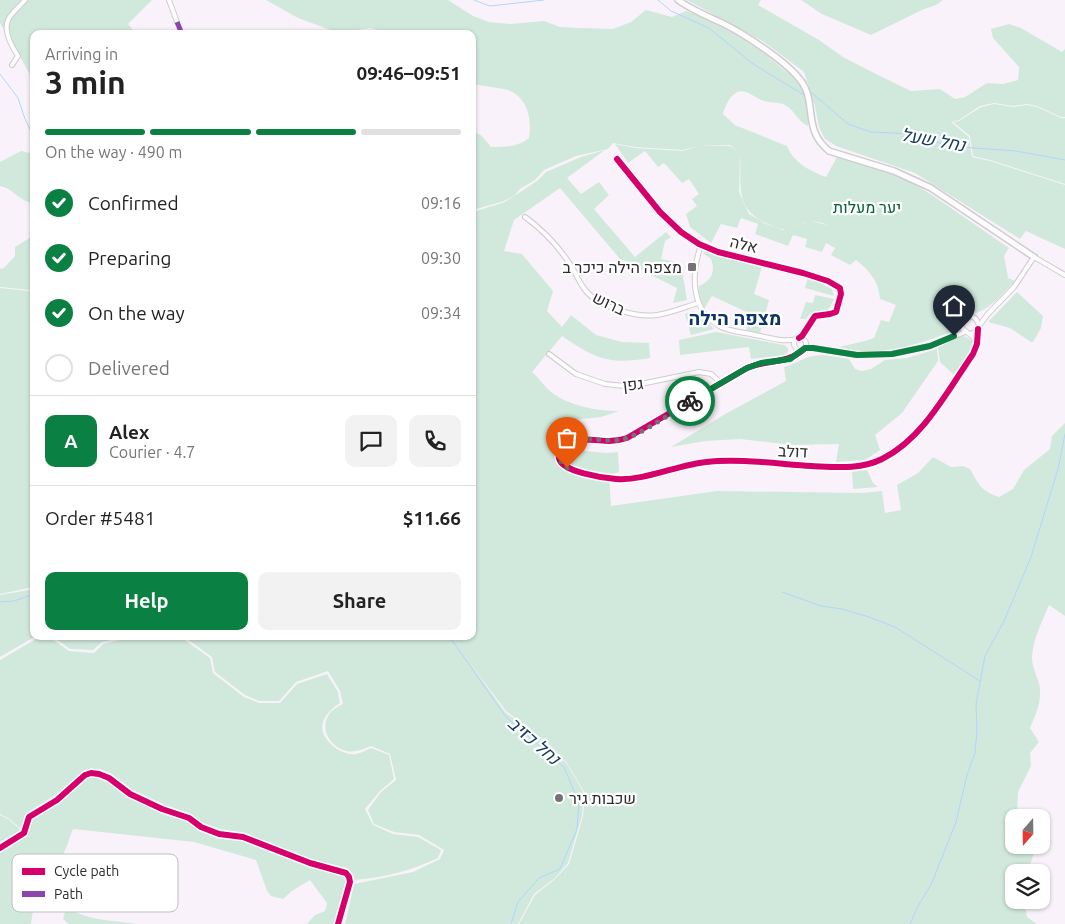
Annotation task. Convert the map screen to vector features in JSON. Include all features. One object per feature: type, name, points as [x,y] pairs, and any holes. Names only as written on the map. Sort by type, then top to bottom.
[{"type":"main road","points":[[678,0],[692,10],[742,34],[797,75],[806,90],[814,133],[821,144],[829,151],[916,179],[1034,257]]},
{"type":"street","points":[[12,65],[18,56],[10,44],[7,20],[25,0]]},
{"type":"street","points":[[169,0],[177,22]]},
{"type":"street","name":"אלה","points":[[617,159],[660,212],[681,232],[701,245],[718,252],[791,269],[836,285],[841,291],[836,312],[815,316],[802,336],[798,338],[794,347],[794,355],[790,359]]},
{"type":"street","name":"ברוש","points":[[525,218],[540,229],[557,246],[586,291],[597,300],[621,310],[648,316],[662,314],[698,303]]},
{"type":"street","points":[[701,245],[696,260],[695,281],[698,303],[709,318],[723,328],[783,340],[798,338],[821,349]]},
{"type":"street","points":[[970,334],[978,328],[987,315],[1014,287],[1034,257],[1065,275]]},
{"type":"street","points":[[954,336],[967,317],[987,315]]},
{"type":"street","points":[[973,317],[978,321],[978,328]]},
{"type":"street","points":[[961,324],[965,332],[970,334],[977,344]]},
{"type":"street","points":[[721,383],[754,365],[790,359],[804,349],[808,327]]},
{"type":"street","name":"דולב","points":[[721,383],[627,438],[610,441],[573,440],[565,444],[559,457],[563,466],[573,470],[623,479],[706,462],[841,468],[869,464],[892,453],[918,430],[973,354],[977,344],[978,328]]},
{"type":"street","points":[[783,340],[799,350],[821,349],[857,355],[892,354],[930,346],[965,332]]},
{"type":"street","name":"גפן","points":[[549,354],[576,374],[605,384],[636,385],[699,372],[711,374],[721,383]]},
{"type":"street","points":[[0,848],[24,833],[29,817],[56,800],[85,775],[91,773],[99,774],[110,778],[130,794],[162,809],[189,818],[200,827],[219,834],[243,837],[310,863],[346,872],[350,882],[338,924]]},
{"type":"green space","points":[[0,0],[152,0],[128,24],[133,30],[30,30],[30,74],[0,23]]},
{"type":"green space","name":"יער מעלות","points":[[266,0],[448,0],[473,16],[489,22],[510,24],[544,21],[560,27],[613,29],[631,22],[646,10],[672,17],[686,11],[700,16],[725,28],[761,51],[794,77],[805,92],[808,126],[801,122],[787,106],[764,101],[741,91],[731,98],[723,114],[735,125],[787,146],[803,166],[826,177],[837,157],[902,177],[932,195],[1009,248],[1004,256],[1008,277],[1006,279],[1015,281],[991,305],[970,316],[960,318],[954,331],[926,341],[883,350],[854,350],[839,347],[874,338],[881,320],[889,322],[896,305],[880,299],[876,282],[861,264],[856,260],[850,265],[831,255],[835,248],[826,243],[822,252],[805,247],[807,239],[793,235],[788,246],[755,234],[758,224],[741,218],[737,228],[721,224],[711,243],[690,227],[686,214],[697,206],[692,199],[699,194],[689,179],[682,183],[664,163],[658,167],[645,151],[628,163],[615,144],[635,148],[683,151],[698,146],[683,150],[635,147],[613,143],[608,149],[576,156],[544,170],[535,180],[520,189],[514,196],[476,209],[476,133],[482,136],[491,147],[506,147],[516,145],[529,138],[530,124],[524,104],[515,94],[505,89],[476,84],[476,30],[377,30],[370,28],[331,30],[298,18]],"holes":[[[730,145],[740,154],[730,146],[698,146]],[[740,154],[741,185],[744,203],[739,192]],[[744,203],[749,211],[768,224],[787,229],[783,230],[766,224],[749,214]]]},
{"type":"green space","points":[[687,0],[761,0],[758,5],[819,40],[843,57],[878,75],[911,91],[940,89],[955,99],[965,97],[987,83],[1003,84],[1018,80],[1019,67],[993,38],[991,29],[1009,24],[1021,28],[1062,52],[1065,49],[1065,117],[1027,104],[1013,106],[994,103],[980,106],[959,120],[951,122],[969,137],[972,157],[1065,185],[1065,249],[1026,231],[1020,239],[915,173],[836,146],[825,139],[819,127],[815,106],[804,72],[764,42]]},
{"type":"green space","points":[[801,0],[943,0],[871,35],[822,14]]},
{"type":"green space","points":[[994,104],[1013,107],[1027,105],[1065,118],[1065,184],[973,156],[970,136],[953,122],[959,121],[981,107]]},
{"type":"green space","points":[[605,150],[567,178],[581,194],[599,182],[609,195],[594,209],[635,257],[666,232],[671,237],[665,241],[661,259],[681,263],[687,300],[673,303],[677,288],[639,269],[639,266],[620,259],[560,188],[514,220],[504,251],[522,254],[553,291],[547,311],[562,327],[571,315],[596,335],[622,342],[649,343],[650,358],[624,361],[594,355],[562,336],[532,372],[551,392],[566,401],[593,409],[619,411],[601,417],[571,420],[575,450],[607,453],[618,452],[619,472],[609,475],[611,506],[717,491],[863,493],[882,491],[885,513],[901,510],[897,485],[918,473],[933,457],[951,467],[963,466],[970,469],[981,487],[999,497],[1013,489],[1024,470],[1050,449],[1052,436],[1065,423],[1065,616],[1049,605],[1038,631],[1032,660],[1039,683],[1040,695],[1030,728],[1039,742],[1030,753],[1031,766],[1018,792],[1017,809],[1005,809],[1005,854],[1034,854],[1030,864],[1005,864],[1005,909],[1026,909],[1027,917],[1037,924],[519,924],[535,895],[555,879],[569,864],[583,816],[585,793],[567,763],[544,740],[506,711],[470,663],[505,712],[544,741],[567,764],[584,793],[582,816],[568,863],[555,878],[534,894],[518,924],[345,924],[354,884],[413,872],[440,859],[444,850],[419,835],[394,832],[374,824],[368,810],[381,792],[396,780],[390,754],[371,746],[358,751],[349,751],[335,745],[330,740],[325,727],[326,720],[331,712],[343,704],[340,691],[328,671],[296,682],[279,701],[259,701],[245,695],[215,672],[212,657],[189,640],[476,640],[476,211],[505,202],[537,181],[546,172],[581,157]]},
{"type":"green space","points":[[21,151],[30,153],[30,203],[9,189],[0,186],[0,162]]},
{"type":"green space","points":[[30,238],[30,290],[0,287],[0,269],[4,268],[15,256],[15,247]]},
{"type":"green space","points":[[703,250],[762,267],[754,294],[769,300],[760,333],[746,330],[751,314],[712,296],[704,309],[698,292],[699,286],[707,282],[713,272],[713,268],[711,259],[704,254]]},
{"type":"green space","points":[[808,277],[832,289],[834,296],[805,288]]},
{"type":"green space","points":[[0,288],[30,291],[30,588],[0,594]]},
{"type":"green space","points":[[1017,292],[1043,316],[1041,328],[1033,342],[1010,328],[988,322]]},
{"type":"green space","points":[[815,295],[834,299],[828,310],[813,313],[806,319],[800,319],[806,302],[813,303]]},
{"type":"green space","points":[[693,311],[702,316],[714,329],[691,335],[685,314]]},
{"type":"green space","points":[[716,332],[784,345],[788,348],[788,352],[784,355],[751,359],[749,347],[680,355],[679,340]]},
{"type":"green space","points":[[964,336],[973,341],[973,346],[969,355],[954,375],[940,362],[938,348],[956,338]]},
{"type":"green space","points":[[937,349],[938,361],[902,413],[875,435],[880,450],[865,460],[836,462],[839,444],[792,445],[740,439],[705,441],[671,447],[727,413],[786,381],[784,367],[811,356],[822,355],[849,359],[855,369],[862,371],[871,369],[885,360],[907,358]]},
{"type":"green space","points":[[867,470],[873,483],[878,487],[853,489],[852,472]]},
{"type":"green space","points":[[30,590],[30,640],[0,657],[0,595]]},
{"type":"green space","points":[[34,640],[54,640],[69,651],[94,653],[103,644],[120,640],[185,640],[210,658],[213,673],[244,697],[259,703],[280,703],[297,684],[327,674],[338,692],[340,703],[324,719],[322,725],[325,737],[337,749],[346,753],[356,754],[371,748],[389,755],[394,779],[380,791],[365,809],[373,825],[393,834],[418,837],[441,850],[438,858],[398,873],[355,880],[347,868],[311,859],[244,833],[220,829],[203,823],[191,814],[165,805],[133,790],[112,774],[100,769],[83,771],[54,796],[25,814],[23,825],[20,828],[0,814],[0,660]]},
{"type":"green space","points":[[58,640],[111,640],[102,642],[93,650],[70,649]]},
{"type":"green space","points":[[91,776],[108,780],[129,796],[161,812],[188,820],[199,829],[218,836],[242,840],[309,866],[343,875],[346,882],[334,924],[307,924],[315,915],[325,911],[327,903],[310,880],[283,899],[271,896],[267,891],[256,860],[194,842],[73,829],[63,854],[12,854],[12,912],[33,912],[31,924],[0,924],[0,851],[26,835],[31,819],[58,802],[87,777]]},
{"type":"green space","points":[[0,815],[21,830],[0,842]]},
{"type":"green space","points":[[75,912],[98,919],[136,924],[69,924],[63,919],[65,913]]},
{"type":"waterway","name":"נחל שעל","points":[[474,0],[490,6],[544,0]]},
{"type":"waterway","name":"נחל שעל","points":[[658,0],[671,11],[709,28],[753,64],[804,95]]},
{"type":"waterway","points":[[0,74],[18,98],[30,129]]},
{"type":"waterway","name":"נחל שעל","points":[[812,93],[848,124],[871,132],[912,134],[948,146],[1016,151],[1065,160]]},
{"type":"waterway","points":[[910,924],[931,885],[956,822],[967,775],[975,753],[977,730],[976,704],[985,656],[1004,621],[1031,557],[1058,469],[1065,434]]},
{"type":"waterway","points":[[782,592],[821,606],[842,609],[866,616],[895,627],[980,681]]},
{"type":"waterway","name":"נחל כזיב","points":[[0,602],[14,601],[30,595]]},
{"type":"waterway","name":"נחל כזיב","points":[[452,640],[506,717],[564,767],[579,803],[577,829],[560,869],[539,878],[518,902],[511,924]]},
{"type":"marked path","points":[[177,22],[180,30]]},
{"type":"cycle path","points":[[617,159],[660,212],[681,232],[699,244],[718,252],[803,273],[828,281],[840,288],[841,294],[836,312],[815,316],[799,338]]},
{"type":"cycle path","points":[[803,350],[790,358],[747,368],[627,438],[611,441],[577,440],[563,444],[559,458],[562,463],[575,471],[616,479],[638,478],[695,464],[718,461],[838,467],[865,465],[882,459],[897,450],[910,439],[934,412],[973,354],[977,344],[978,329]]},
{"type":"cycle path","points":[[0,848],[24,833],[29,817],[57,800],[85,775],[91,773],[99,774],[109,778],[130,794],[162,809],[189,818],[201,827],[219,834],[243,837],[310,863],[346,873],[350,882],[338,924]]},
{"type":"way so far","points":[[567,468],[560,462],[559,457],[562,447],[569,441],[578,439],[610,441],[627,438],[690,401]]},
{"type":"place","name":"מצפה הילה כיכר ב","points":[[692,267]]},
{"type":"place","name":"שכבות גיר","points":[[559,798]]},
{"type":"district","name":"מצפה הילה","points":[[735,318]]},
{"type":"route","points":[[690,401],[747,368],[761,363],[790,359],[805,348],[857,355],[881,355],[906,352],[930,346],[954,336]]}]
